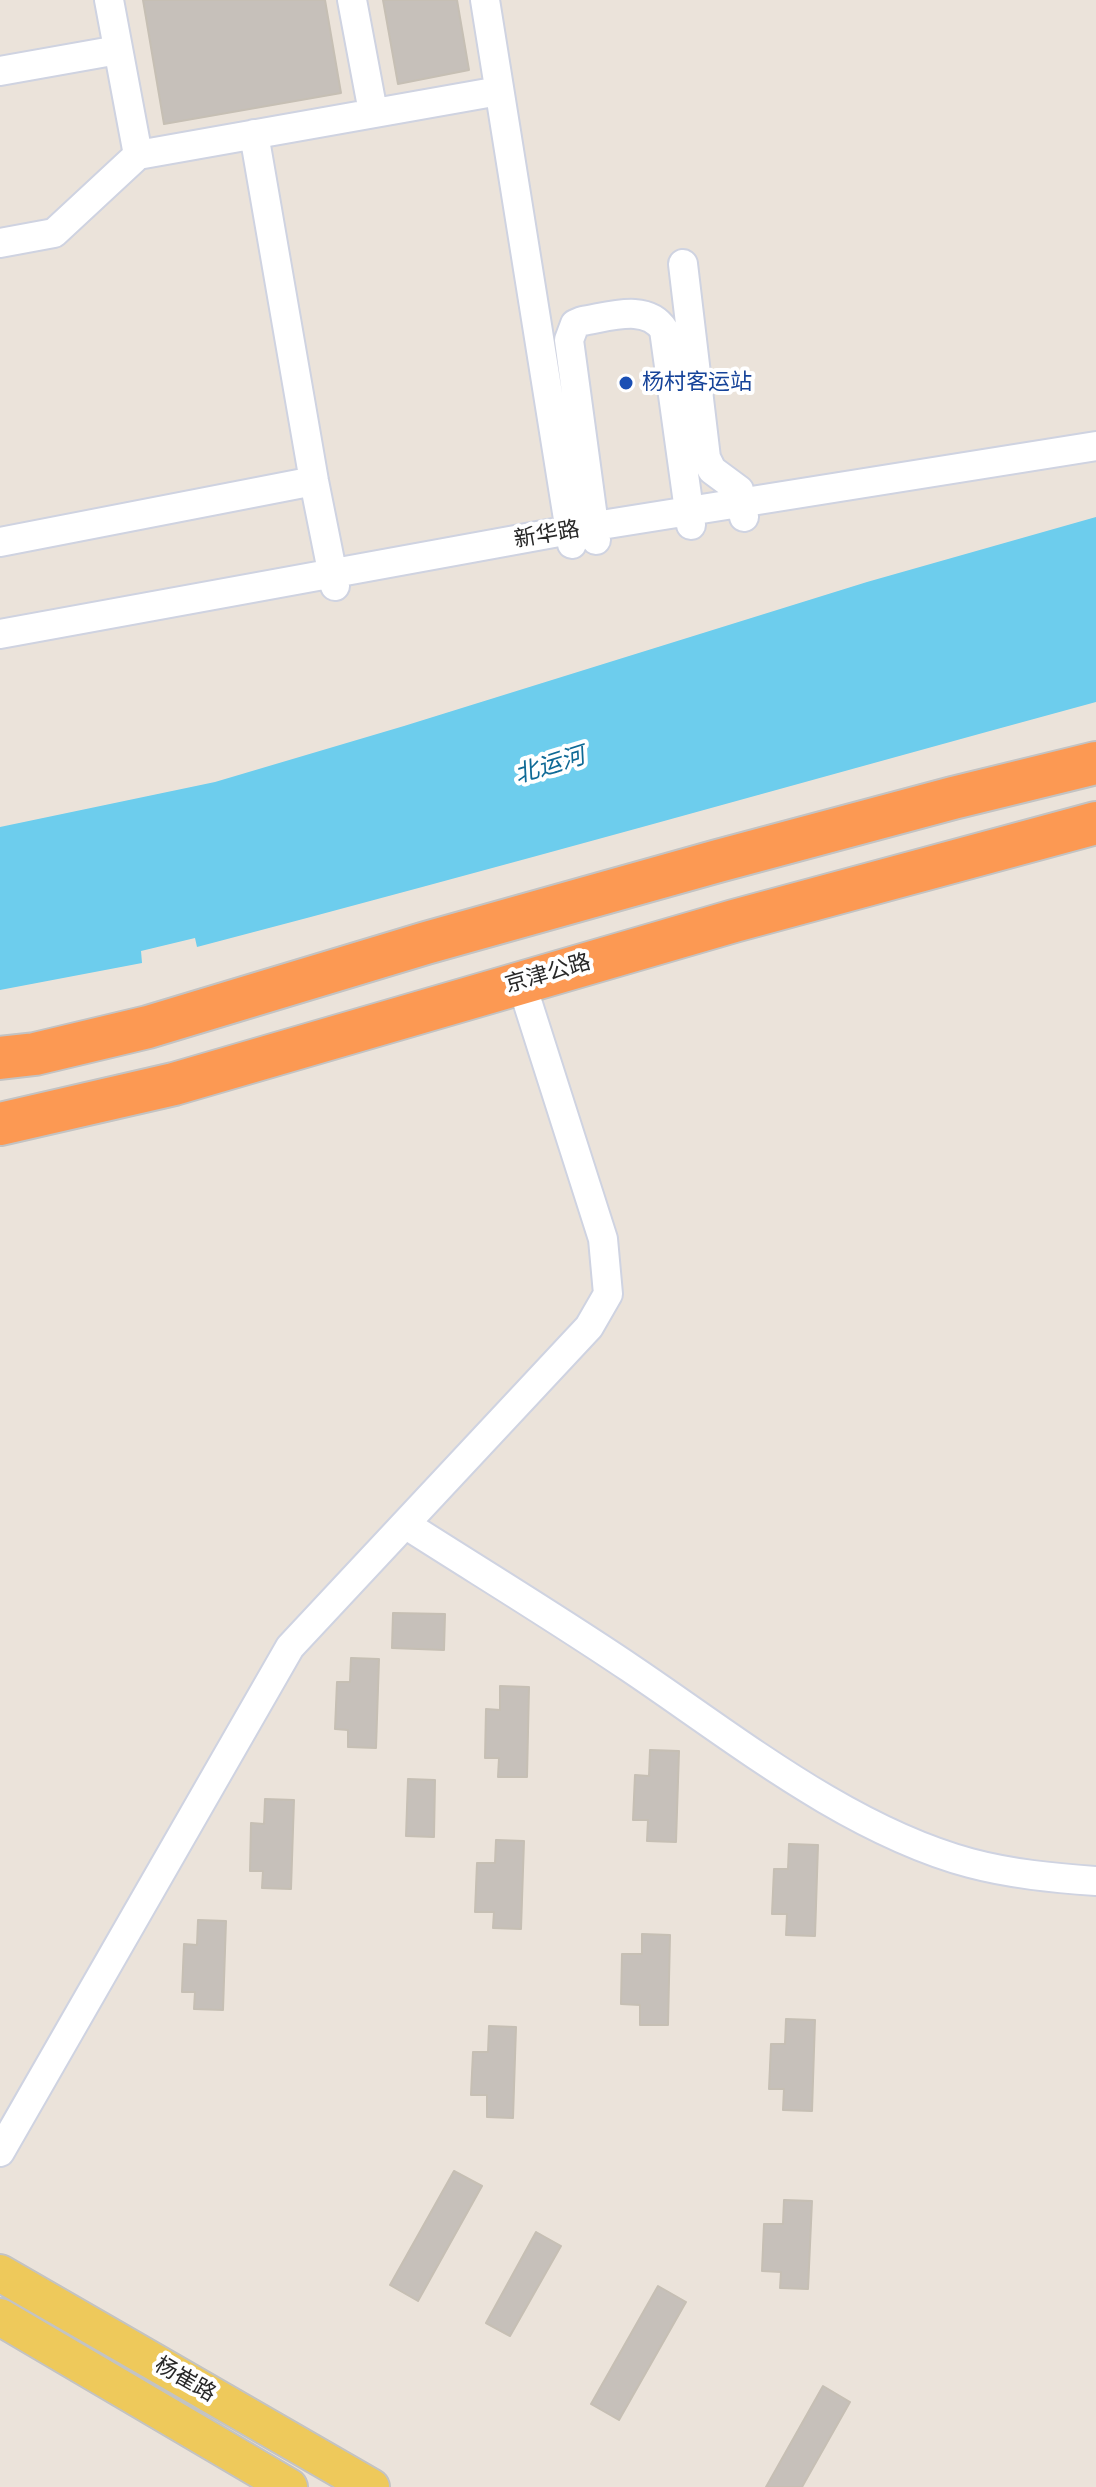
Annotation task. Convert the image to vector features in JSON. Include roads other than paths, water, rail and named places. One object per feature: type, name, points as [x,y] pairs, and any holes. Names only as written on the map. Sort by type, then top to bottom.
[{"type":"highway","points":[[0,1058],[35,1054],[148,1027],[426,943],[718,861],[1096,763]]},
{"type":"highway","name":"京津公路","points":[[0,1124],[174,1084],[521,982],[1096,823]]},
{"type":"main road","name":"杨崔路","points":[[0,2273],[371,2487]]},
{"type":"main road","name":"杨崔路","points":[[0,2317],[289,2487]]},
{"type":"street","points":[[109,0],[138,155]]},
{"type":"street","points":[[352,0],[373,112]]},
{"type":"street","points":[[485,0],[499,91],[583,535]]},
{"type":"street","points":[[0,71],[118,50]]},
{"type":"street","points":[[0,243],[54,233],[138,155],[499,91]]},
{"type":"street","points":[[254,134],[334,579]]},
{"type":"street","points":[[683,264],[706,458],[712,470],[739,490],[743,511]]},
{"type":"street","points":[[583,535],[569,340],[575,324],[612,316],[642,313],[658,322],[664,330],[690,519]]},
{"type":"street","name":"新华路","points":[[743,511],[1096,446]]},
{"type":"street","name":"新华路","points":[[0,634],[583,535],[1096,460]]},
{"type":"street","points":[[0,542],[314,481]]},
{"type":"street","name":"新华路","points":[[0,645],[70,634],[334,579]]},
{"type":"street","points":[[0,2152],[290,1647],[589,1327],[608,1294],[603,1239],[521,982]]},
{"type":"street","points":[[405,1524],[623,1663],[827,1801],[899,1837],[969,1863],[1038,1876],[1096,1881]]},
{"type":"water","name":"北运河","points":[[1096,517],[1096,702],[197,947],[195,938],[141,951],[142,963],[0,990],[0,827],[215,782],[867,582]]},
{"type":"place","name":"杨村客运站","points":[[626,383]]}]
